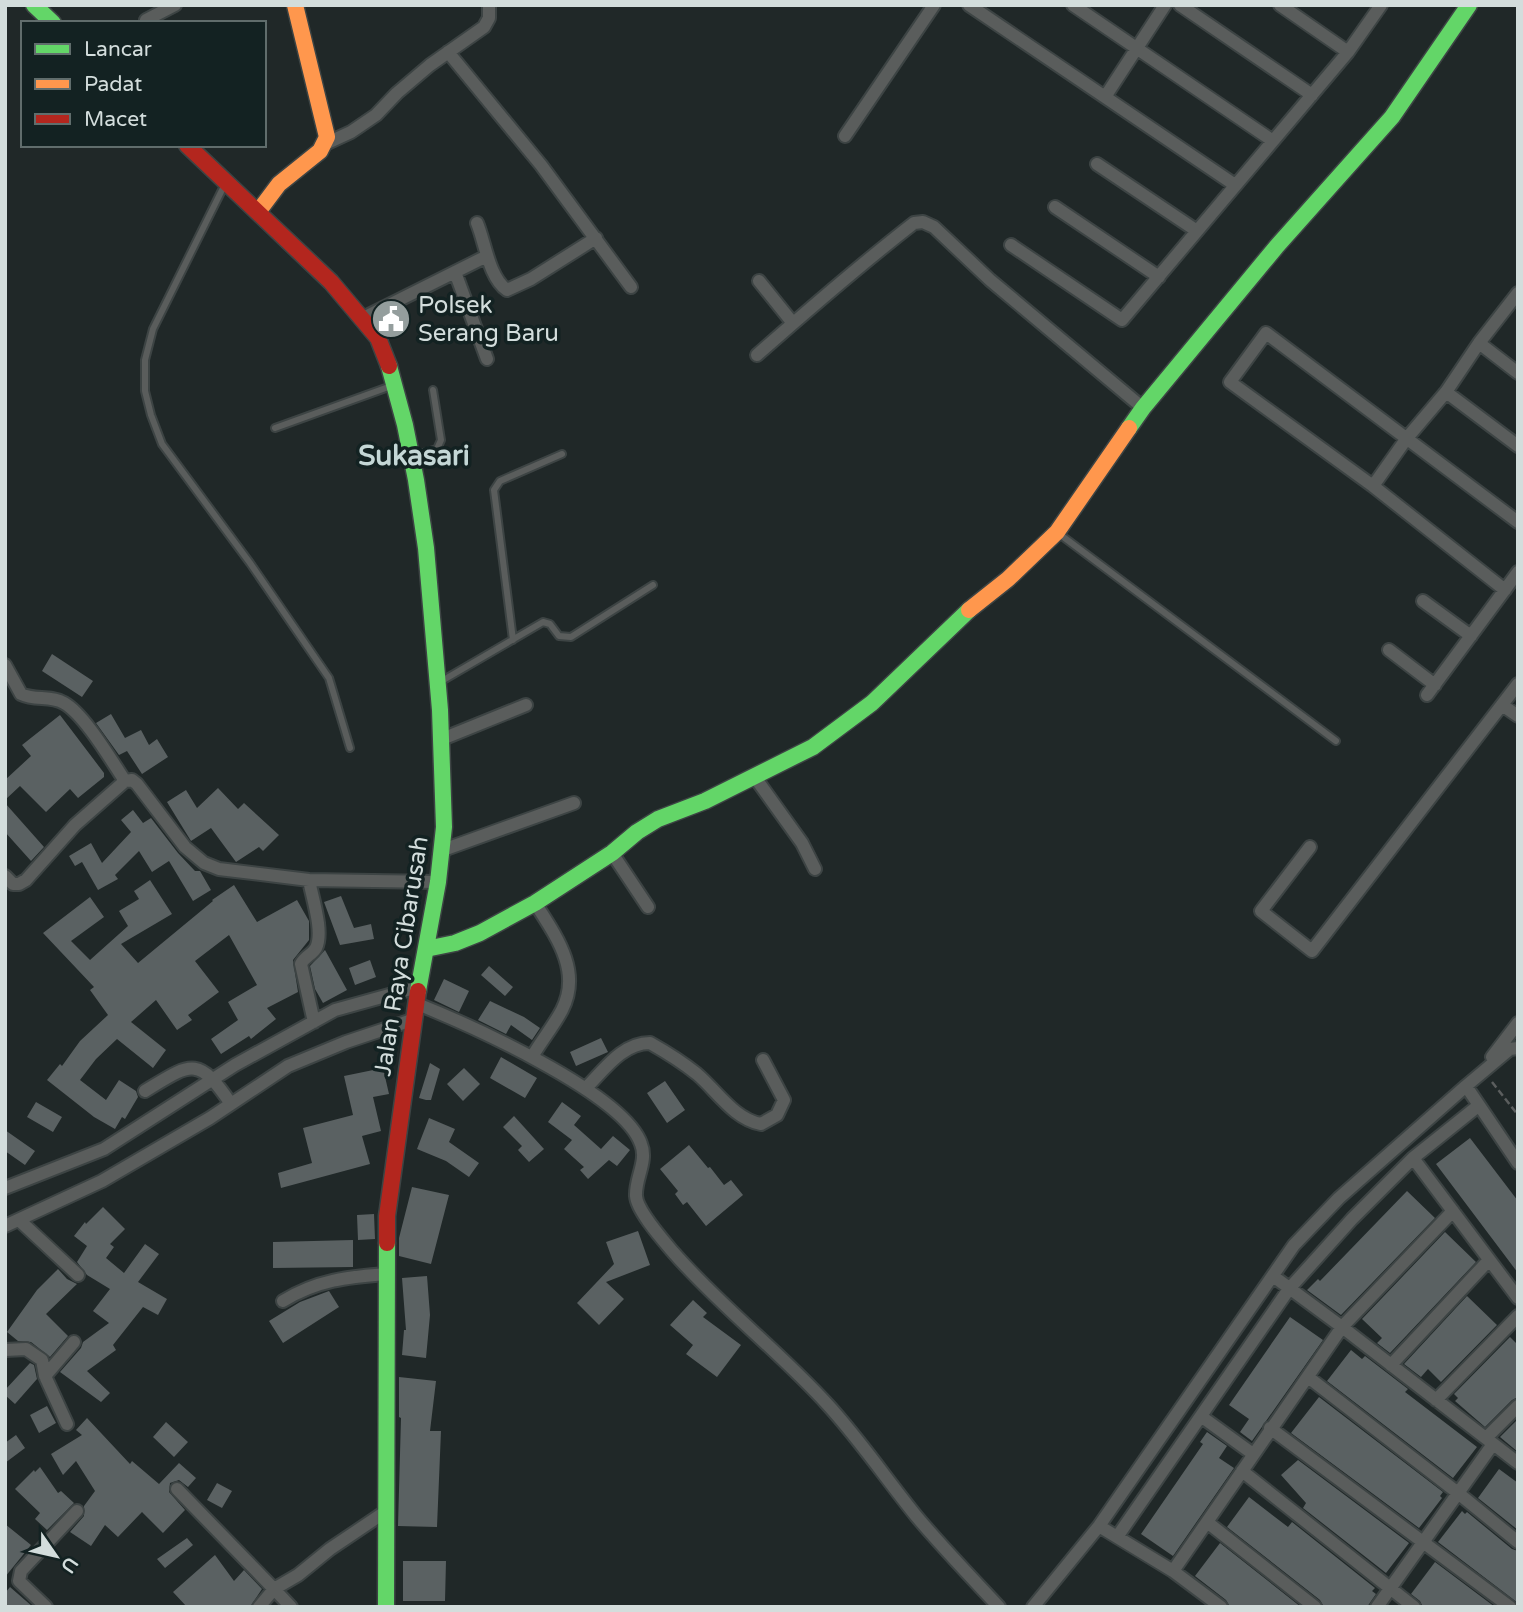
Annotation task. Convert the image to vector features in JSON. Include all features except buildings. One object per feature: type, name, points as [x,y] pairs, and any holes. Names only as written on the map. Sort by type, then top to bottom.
[{"type":"street","points":[[34,5],[51,21]]},
{"type":"street","points":[[146,20],[175,5]]},
{"type":"street","points":[[258,212],[278,186],[320,152],[327,137],[295,5]]},
{"type":"street","points":[[325,144],[376,116],[429,65],[484,27],[489,18],[489,5]]},
{"type":"street","points":[[845,136],[934,5]]},
{"type":"street","points":[[969,5],[1235,185]]},
{"type":"street","points":[[1073,5],[1273,141]]},
{"type":"street","points":[[1105,97],[1166,5]]},
{"type":"street","points":[[1180,5],[1312,94]]},
{"type":"street","points":[[1280,5],[1348,52]]},
{"type":"street","points":[[1011,245],[1122,320],[1348,52],[1381,5]]},
{"type":"street","points":[[426,949],[455,943],[535,904],[658,819],[705,801],[822,741],[873,703],[966,613],[1008,579],[1057,532],[1143,408],[1277,246],[1392,117],[1469,5]]},
{"type":"street","points":[[448,52],[541,165],[631,287]]},
{"type":"street","name":"Jalan Raya Cibarusah","points":[[189,147],[331,282],[363,317],[384,349],[395,384],[411,456],[426,548],[439,683],[443,850],[412,1020],[389,1193],[386,1274],[386,1607]]},
{"type":"street","points":[[1097,164],[1197,230]]},
{"type":"street","points":[[1055,207],[1158,277]]},
{"type":"street","points":[[757,355],[792,322],[914,223],[923,222],[934,227],[1011,298],[1143,408]]},
{"type":"street","points":[[477,223],[487,256],[502,287],[507,290],[531,279],[596,238]]},
{"type":"street","points":[[363,317],[487,256]]},
{"type":"street","points":[[455,271],[487,359]]},
{"type":"street","points":[[759,281],[792,322]]},
{"type":"street","points":[[1373,486],[1517,296]]},
{"type":"street","points":[[1505,590],[1373,486],[1230,382],[1266,333],[1518,522]]},
{"type":"street","points":[[1479,343],[1518,373]]},
{"type":"street","points":[[1446,392],[1518,446]]},
{"type":"street","points":[[1389,650],[1431,690],[1518,572]]},
{"type":"street","points":[[1423,601],[1471,636]]},
{"type":"street","points":[[5,665],[21,694],[54,699],[75,711],[125,781]]},
{"type":"street","points":[[1310,847],[1261,911],[1312,951],[1518,684]]},
{"type":"street","points":[[442,739],[526,705]]},
{"type":"street","points":[[1502,705],[1518,716]]},
{"type":"street","points":[[754,776],[802,843],[815,869]]},
{"type":"street","points":[[5,876],[12,884],[26,880],[75,825],[125,781],[132,780],[185,846],[204,863],[231,871],[309,880],[438,882]]},
{"type":"street","points":[[443,850],[574,803]]},
{"type":"street","points":[[612,853],[648,907]]},
{"type":"street","points":[[309,880],[320,937],[313,953],[301,964],[314,1022]]},
{"type":"street","points":[[531,1057],[565,1004],[570,970],[559,940],[535,904]]},
{"type":"street","points":[[5,1188],[104,1149],[214,1079],[335,1010],[417,995],[586,1088],[619,1115],[641,1143],[643,1158],[636,1194],[637,1203],[661,1238],[685,1266],[788,1363],[827,1404],[860,1441],[916,1516],[999,1607]]},
{"type":"street","points":[[5,1226],[102,1181],[231,1104],[288,1066],[346,1042],[412,1020]]},
{"type":"street","points":[[1482,1071],[1518,1023]]},
{"type":"street","points":[[586,1088],[627,1049],[641,1043],[650,1043],[696,1074],[741,1117],[761,1124],[777,1115],[784,1100],[763,1060]]},
{"type":"street","points":[[1033,1607],[1099,1526],[1294,1245],[1311,1225],[1482,1071],[1510,1049],[1518,1048]]},
{"type":"street","points":[[145,1091],[174,1072],[191,1067],[203,1070],[214,1079],[231,1104]]},
{"type":"street","points":[[1465,1086],[1518,1163]]},
{"type":"street","points":[[1117,1537],[1289,1289],[1413,1157],[1478,1106]]},
{"type":"street","points":[[1413,1157],[1518,1298]]},
{"type":"street","points":[[1173,1571],[1342,1327],[1453,1211]]},
{"type":"street","points":[[19,1220],[78,1275]]},
{"type":"street","points":[[1391,1365],[1489,1259]]},
{"type":"street","points":[[283,1301],[308,1286],[386,1274]]},
{"type":"street","points":[[1273,1276],[1518,1463]]},
{"type":"street","points":[[1436,1400],[1518,1317]]},
{"type":"street","points":[[46,1376],[75,1342]]},
{"type":"street","points":[[5,1350],[29,1351],[42,1360],[67,1424]]},
{"type":"street","points":[[1308,1377],[1518,1542]]},
{"type":"street","points":[[1377,1607],[1458,1493],[1490,1441],[1518,1406]]},
{"type":"street","points":[[1202,1418],[1253,1454]]},
{"type":"street","points":[[1270,1428],[1510,1607]]},
{"type":"street","points":[[1242,1471],[1414,1607]]},
{"type":"street","points":[[177,1489],[291,1607]]},
{"type":"street","points":[[46,1607],[18,1578],[21,1571],[77,1511]]},
{"type":"street","points":[[259,1607],[274,1589],[298,1575],[330,1549],[385,1512]]},
{"type":"street","points":[[1207,1522],[1315,1607]]},
{"type":"street","points":[[1099,1526],[1173,1571],[1220,1607]]},
{"type":"lane","points":[[226,182],[153,329],[145,360],[145,391],[162,444],[250,563],[329,678],[350,748]]},
{"type":"lane","points":[[275,428],[395,384]]},
{"type":"lane","points":[[411,456],[437,449],[439,446],[441,440],[433,390]]},
{"type":"lane","points":[[513,640],[494,491],[500,481],[562,454]]},
{"type":"lane","points":[[1057,532],[1336,740]]},
{"type":"lane","points":[[439,683],[543,622],[550,624],[559,636],[571,637],[653,585]]},
{"type":"path","points":[[1482,1071],[1518,1115]]},
{"type":"traffic: fast","points":[[34,5],[51,21]]},
{"type":"traffic: fast","points":[[1129,428],[1277,246],[1392,117],[1469,5]]},
{"type":"traffic: fast","points":[[389,366],[416,480],[426,548],[440,710],[444,827],[438,882],[418,991]]},
{"type":"traffic: fast","points":[[426,949],[455,943],[480,933],[535,903],[612,853],[658,819],[705,801],[813,747],[872,703],[969,610]]},
{"type":"traffic: fast","points":[[386,1607],[387,1243]]},
{"type":"traffic: slow","points":[[258,212],[279,184],[320,151],[327,137],[295,5]]},
{"type":"traffic: slow","points":[[969,610],[1008,579],[1057,532],[1129,428]]},
{"type":"traffic: jam","points":[[189,147],[331,282],[378,338],[389,366]]},
{"type":"traffic: jam","points":[[387,1243],[387,1216],[418,991]]},
{"type":"place","name":"Polsek Serang Baru","points":[[391,319]]},
{"type":"district","name":"Sukasari","points":[[414,455]]}]
